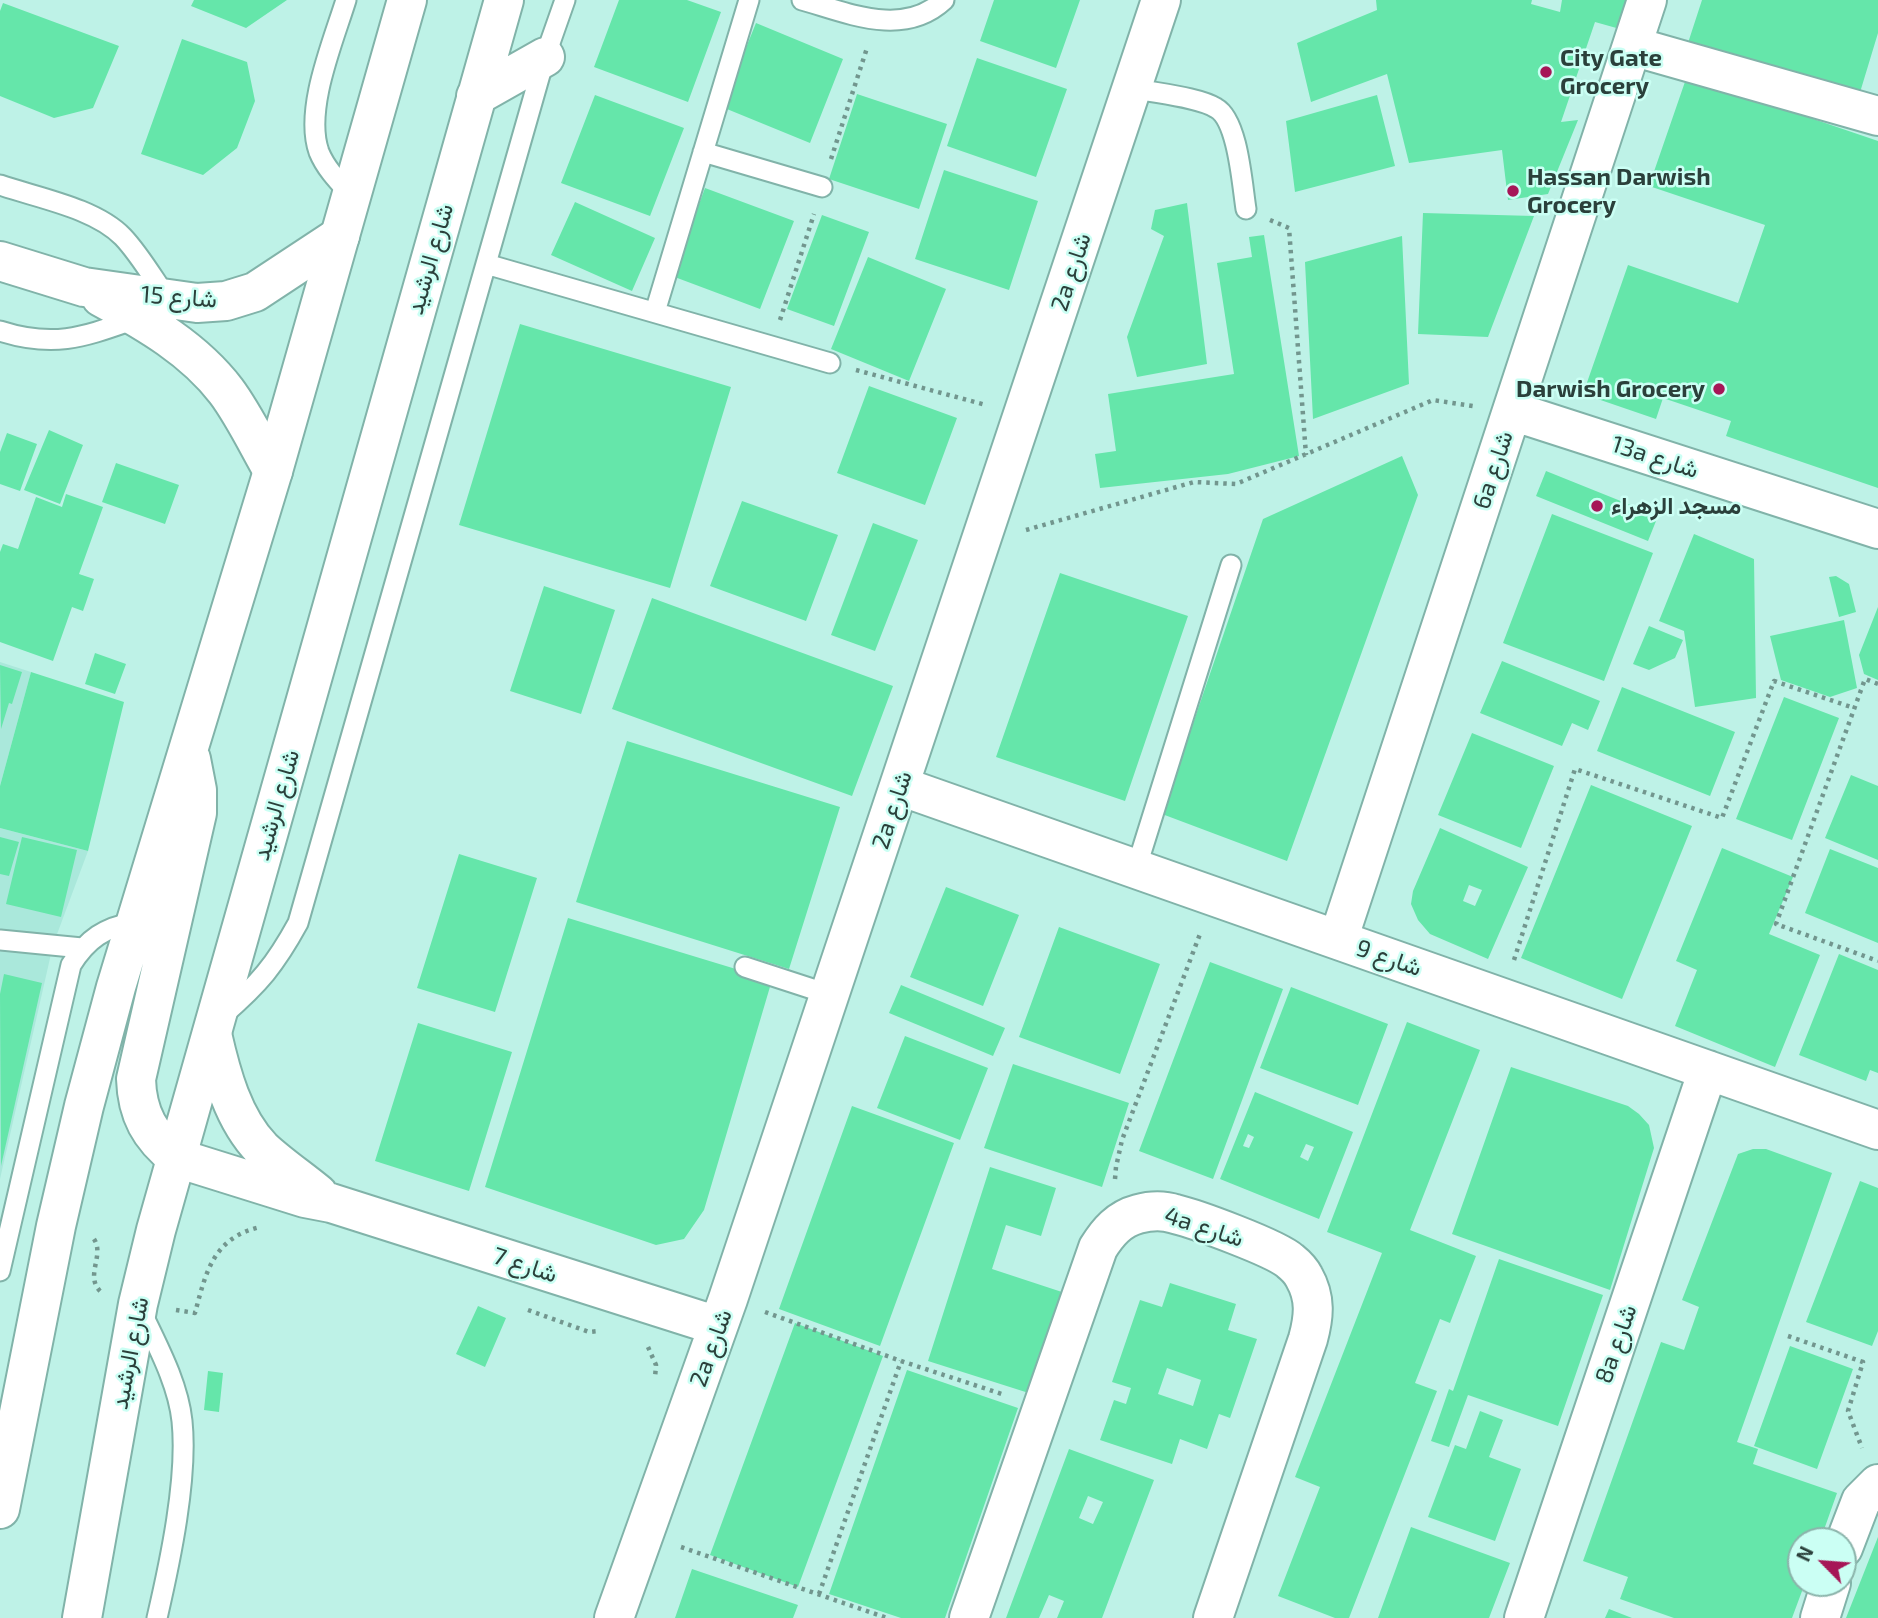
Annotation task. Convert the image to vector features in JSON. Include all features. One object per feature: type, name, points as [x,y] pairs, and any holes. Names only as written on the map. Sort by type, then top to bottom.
[{"type":"street","points":[[0,1508],[8,1418],[84,1106],[135,922],[273,471],[407,0]]},
{"type":"street","name":"شارع الرشيد","points":[[82,1618],[138,1304],[156,1230],[505,0]]},
{"type":"street","name":"2a شارع","points":[[614,1618],[723,1312],[831,995],[1161,0]]},
{"type":"street","name":"6a شارع","points":[[1338,940],[1647,0]]},
{"type":"street","points":[[1632,46],[1878,116]]},
{"type":"street","points":[[476,96],[545,57]]},
{"type":"street","name":"شارع 15","points":[[0,261],[153,308],[226,301],[255,292],[340,236]]},
{"type":"street","name":"شارع 15","points":[[153,308],[185,350],[203,365],[227,392],[273,471]]},
{"type":"street","name":"13a شارع","points":[[1513,411],[1878,529]]},
{"type":"street","points":[[177,1158],[153,1137],[145,1124],[139,1110],[136,1079],[197,813],[194,768],[188,747]]},
{"type":"street","name":"شارع 9","points":[[900,786],[1878,1130]]},
{"type":"street","name":"شارع 7","points":[[213,1028],[221,1075],[238,1113],[261,1148],[331,1203]]},
{"type":"street","name":"8a شارع","points":[[1524,1618],[1708,1070]]},
{"type":"street","name":"شارع 7","points":[[177,1158],[305,1198],[723,1312]]},
{"type":"street","name":"4a شارع","points":[[1119,1222],[1137,1214],[1156,1211],[1175,1213],[1270,1249],[1289,1259],[1303,1276],[1312,1296],[1314,1318],[1308,1339],[1213,1618]]},
{"type":"street","points":[[969,1618],[1090,1266],[1103,1240],[1119,1222]]},
{"type":"street","points":[[1851,1527],[1861,1501],[1877,1484]]},
{"type":"street","points":[[1820,1618],[1827,1597]]},
{"type":"lane","points":[[345,0],[317,98],[314,125],[319,152],[332,176],[351,195]]},
{"type":"lane","points":[[213,1028],[260,982],[281,954],[298,923],[545,57],[565,0]]},
{"type":"lane","points":[[655,312],[749,0]]},
{"type":"lane","points":[[802,0],[876,20],[899,21],[922,15],[944,0]]},
{"type":"lane","points":[[1132,88],[1207,104],[1224,114],[1232,131],[1246,209]]},
{"type":"lane","points":[[704,152],[822,187]]},
{"type":"lane","points":[[0,185],[85,213],[112,227],[128,243],[153,308],[68,340],[29,339],[0,331]]},
{"type":"lane","points":[[486,264],[830,363]]},
{"type":"lane","points":[[1136,869],[1231,565]]},
{"type":"lane","points":[[0,1271],[71,965],[82,948],[97,934],[115,925],[135,922]]},
{"type":"lane","points":[[0,940],[82,948]]},
{"type":"lane","points":[[745,967],[831,995]]},
{"type":"lane","points":[[138,1304],[172,1382],[182,1419],[183,1457],[157,1618]]},
{"type":"path","points":[[1246,209],[1289,229],[1306,455]]},
{"type":"path","points":[[830,363],[1024,415]]},
{"type":"path","points":[[982,542],[1194,482],[1236,484],[1433,400],[1513,411]]},
{"type":"path","points":[[1878,684],[1865,679],[1776,924],[1878,961]]},
{"type":"path","points":[[1502,998],[1575,769],[1722,818],[1774,681],[1854,708]]},
{"type":"path","points":[[1119,1222],[1115,1167],[1122,1140],[1214,896]]},
{"type":"path","points":[[56,1226],[96,1240],[98,1254],[93,1275],[94,1286],[104,1295],[138,1304],[195,1313],[212,1260],[235,1236],[264,1226]]},
{"type":"path","points":[[525,1309],[589,1332],[603,1331]]},
{"type":"path","points":[[723,1312],[901,1361],[1041,1407]]},
{"type":"path","points":[[1788,1336],[1863,1362],[1848,1411],[1877,1484]]},
{"type":"path","points":[[645,1342],[656,1365],[652,1388]]},
{"type":"path","points":[[819,1594],[901,1361]]},
{"type":"path","points":[[644,1534],[887,1618]]},
{"type":"shaded area","points":[[0,662],[31,672],[0,786]]},
{"type":"shaded area","points":[[0,828],[88,851],[53,945],[0,1179]]},
{"type":"building","points":[[194,0],[287,0],[246,28],[191,6]]},
{"type":"building","points":[[619,0],[687,0],[721,12],[688,102],[594,67]]},
{"type":"building","points":[[994,0],[1080,0],[1056,68],[980,41]]},
{"type":"building","points":[[1376,0],[1532,0],[1531,4],[1560,12],[1562,0],[1629,0],[1620,29],[1595,22],[1561,122],[1578,120],[1548,194],[1508,200],[1502,150],[1409,163],[1387,74],[1311,102],[1297,43],[1377,10]]},
{"type":"building","points":[[1702,0],[1878,0],[1878,33],[1858,99],[1687,46]]},
{"type":"building","points":[[3,3],[119,46],[93,108],[54,118],[0,96],[0,11]]},
{"type":"building","points":[[756,23],[843,59],[810,143],[722,107]]},
{"type":"building","points":[[182,39],[247,62],[255,101],[237,148],[203,175],[141,154]]},
{"type":"building","points":[[977,58],[1067,89],[1036,177],[947,146]]},
{"type":"building","points":[[1687,76],[1878,141],[1878,488],[1726,436],[1731,421],[1663,398],[1656,419],[1583,394],[1628,265],[1738,303],[1765,225],[1649,186]]},
{"type":"building","points":[[857,94],[947,124],[919,209],[829,179]]},
{"type":"building","points":[[595,95],[684,128],[650,216],[561,183]]},
{"type":"building","points":[[1377,95],[1395,166],[1295,192],[1286,121]]},
{"type":"building","points":[[944,170],[1038,201],[1009,290],[915,259]]},
{"type":"building","points":[[705,188],[794,221],[760,309],[672,276]]},
{"type":"building","points":[[575,202],[655,238],[632,291],[551,255]]},
{"type":"building","points":[[1187,203],[1207,364],[1137,377],[1127,337],[1164,236],[1151,229],[1155,210]]},
{"type":"building","points":[[1423,213],[1534,216],[1488,337],[1418,334]]},
{"type":"building","points":[[822,215],[869,232],[834,326],[787,309]]},
{"type":"building","points":[[1264,235],[1299,456],[1228,474],[1100,488],[1095,454],[1116,451],[1108,394],[1234,374],[1217,263],[1252,257],[1249,237]]},
{"type":"building","points":[[1402,236],[1409,384],[1313,419],[1305,262]]},
{"type":"building","points":[[868,257],[946,289],[909,381],[831,349]]},
{"type":"building","points":[[520,324],[731,387],[670,588],[459,525]]},
{"type":"building","points":[[869,386],[957,418],[925,505],[837,473]]},
{"type":"building","points":[[49,430],[83,445],[60,504],[24,490]]},
{"type":"building","points":[[7,433],[37,444],[20,491],[0,484],[0,452]]},
{"type":"building","points":[[1402,456],[1418,495],[1287,861],[1162,814],[1263,519]]},
{"type":"building","points":[[116,463],[179,485],[165,524],[102,502]]},
{"type":"building","name":"مسجد الزهراء","points":[[1546,471],[1658,516],[1648,541],[1536,496]]},
{"type":"building","points":[[66,494],[103,507],[79,574],[94,579],[83,611],[72,607],[53,661],[0,642],[0,552],[3,544],[18,549],[36,497],[62,507]]},
{"type":"building","points":[[742,501],[838,535],[806,621],[710,586]]},
{"type":"building","points":[[1552,514],[1653,553],[1604,681],[1503,643]]},
{"type":"building","points":[[873,523],[918,540],[875,651],[831,635]]},
{"type":"building","points":[[1694,534],[1754,559],[1756,698],[1695,707],[1684,631],[1659,621]]},
{"type":"building","points":[[1060,573],[1188,616],[1125,801],[996,757]]},
{"type":"building","points":[[1836,576],[1849,584],[1856,612],[1839,617],[1829,577]]},
{"type":"building","points":[[544,586],[615,610],[581,714],[510,691]]},
{"type":"building","points":[[652,598],[893,686],[852,796],[612,709]]},
{"type":"building","points":[[1878,607],[1878,680],[1864,674],[1859,655]]},
{"type":"building","points":[[1844,620],[1857,688],[1830,697],[1781,680],[1770,636]]},
{"type":"building","points":[[1649,626],[1683,640],[1675,658],[1649,670],[1633,664]]},
{"type":"building","points":[[95,653],[126,664],[115,694],[85,684]]},
{"type":"building","points":[[1502,661],[1600,701],[1588,730],[1572,723],[1562,746],[1480,713]]},
{"type":"building","points":[[0,665],[22,672],[1,729]]},
{"type":"building","points":[[31,672],[124,702],[88,851],[0,828],[0,786]]},
{"type":"building","points":[[1622,687],[1735,732],[1710,796],[1597,751]]},
{"type":"building","points":[[1784,697],[1839,718],[1792,840],[1736,819]]},
{"type":"building","points":[[1472,733],[1554,766],[1521,848],[1438,815]]},
{"type":"building","points":[[627,741],[840,807],[789,969],[576,902]]},
{"type":"building","points":[[1851,775],[1878,786],[1878,860],[1825,838]]},
{"type":"building","points":[[1591,785],[1692,826],[1622,999],[1521,958]]},
{"type":"building","points":[[1440,828],[1528,867],[1488,959],[1430,934],[1418,920],[1411,904],[1413,891]],"holes":[[[1469,885],[1482,890],[1475,906],[1463,901]]]},
{"type":"building","points":[[0,837],[19,842],[9,876],[0,874]]},
{"type":"building","points":[[22,837],[77,850],[61,917],[6,904]]},
{"type":"building","points":[[1722,848],[1793,877],[1769,934],[1820,955],[1775,1067],[1675,1026],[1697,970],[1676,961]]},
{"type":"building","points":[[1830,849],[1878,868],[1878,943],[1805,913]]},
{"type":"building","points":[[459,854],[537,878],[495,1012],[417,988]]},
{"type":"building","points":[[946,887],[1019,915],[983,1006],[910,977]]},
{"type":"building","points":[[568,918],[772,980],[704,1210],[684,1239],[656,1245],[485,1187]]},
{"type":"building","points":[[1059,927],[1160,964],[1120,1074],[1019,1037]]},
{"type":"building","points":[[1839,954],[1878,970],[1878,1073],[1870,1070],[1866,1081],[1799,1055]]},
{"type":"building","points":[[1210,962],[1283,989],[1213,1179],[1139,1151]]},
{"type":"building","points":[[4,974],[42,983],[1,1166],[0,994]]},
{"type":"building","points":[[901,985],[1005,1028],[993,1056],[889,1013]]},
{"type":"building","points":[[1291,987],[1388,1024],[1358,1105],[1260,1068]]},
{"type":"building","points":[[1407,1022],[1480,1050],[1410,1230],[1476,1256],[1450,1323],[1440,1319],[1415,1383],[1437,1391],[1349,1618],[1335,1618],[1278,1596],[1320,1487],[1295,1477],[1382,1253],[1327,1232]]},
{"type":"building","points":[[418,1023],[512,1052],[469,1191],[375,1161]]},
{"type":"building","points":[[905,1036],[988,1068],[960,1140],[877,1108]]},
{"type":"building","points":[[1013,1064],[1129,1103],[1102,1187],[984,1148]]},
{"type":"building","points":[[1511,1067],[1628,1106],[1649,1125],[1654,1148],[1610,1290],[1452,1234]]},
{"type":"building","points":[[1255,1092],[1353,1132],[1319,1219],[1220,1179]],"holes":[[[1248,1134],[1254,1137],[1249,1148],[1243,1146]],[[1306,1144],[1314,1147],[1308,1161],[1300,1157]]]},
{"type":"building","points":[[852,1106],[954,1143],[880,1346],[779,1309]]},
{"type":"building","points":[[1753,1149],[1766,1149],[1832,1173],[1737,1442],[1758,1449],[1753,1464],[1837,1493],[1825,1527],[1787,1527],[1787,1597],[1800,1597],[1792,1618],[1674,1618],[1620,1599],[1628,1577],[1583,1561],[1661,1342],[1684,1350],[1699,1307],[1682,1300],[1738,1154]]},
{"type":"building","points":[[990,1167],[1056,1188],[1041,1236],[1006,1225],[992,1269],[1068,1294],[1035,1395],[928,1361]]},
{"type":"building","points":[[1860,1181],[1878,1188],[1878,1331],[1872,1346],[1806,1322]]},
{"type":"building","points":[[1499,1259],[1603,1295],[1558,1426],[1468,1395],[1449,1447],[1431,1441],[1449,1389],[1453,1391]]},
{"type":"building","points":[[1170,1283],[1236,1304],[1228,1330],[1257,1339],[1230,1418],[1219,1414],[1207,1449],[1180,1439],[1172,1464],[1100,1440],[1114,1400],[1126,1404],[1131,1388],[1112,1382],[1140,1300],[1162,1307]],"holes":[[[1167,1368],[1201,1380],[1193,1406],[1158,1394]]]},
{"type":"building","points":[[478,1306],[506,1318],[485,1367],[456,1354]]},
{"type":"building","points":[[795,1323],[883,1356],[798,1587],[710,1555]]},
{"type":"building","points":[[1790,1346],[1853,1369],[1817,1469],[1754,1446]]},
{"type":"building","points":[[907,1370],[1018,1408],[945,1618],[901,1618],[829,1594]]},
{"type":"building","points":[[208,1371],[223,1373],[219,1412],[204,1410]]},
{"type":"building","points":[[1480,1411],[1503,1420],[1489,1457],[1521,1469],[1495,1541],[1428,1517],[1455,1445],[1466,1449]]},
{"type":"building","points":[[1069,1449],[1154,1480],[1102,1618],[1057,1618],[1064,1601],[1049,1595],[1039,1618],[1006,1618]],"holes":[[[1088,1496],[1103,1502],[1093,1524],[1079,1518]]]},
{"type":"building","points":[[1411,1527],[1510,1563],[1489,1618],[1378,1618]]},
{"type":"building","points":[[1878,1537],[1878,1618],[1846,1618],[1854,1597],[1857,1597],[1857,1590]]},
{"type":"building","points":[[692,1569],[798,1605],[793,1618],[675,1618]]},
{"type":"building","points":[[1609,1609],[1632,1618],[1605,1618]]},
{"type":"place","name":"City Gate Grocery","points":[[1546,72]]},
{"type":"place","name":"Hassan Darwish Grocery","points":[[1513,191]]},
{"type":"place","name":"Darwish Grocery","points":[[1719,389]]},
{"type":"place","name":"مسجد الزهراء","points":[[1597,506]]}]
